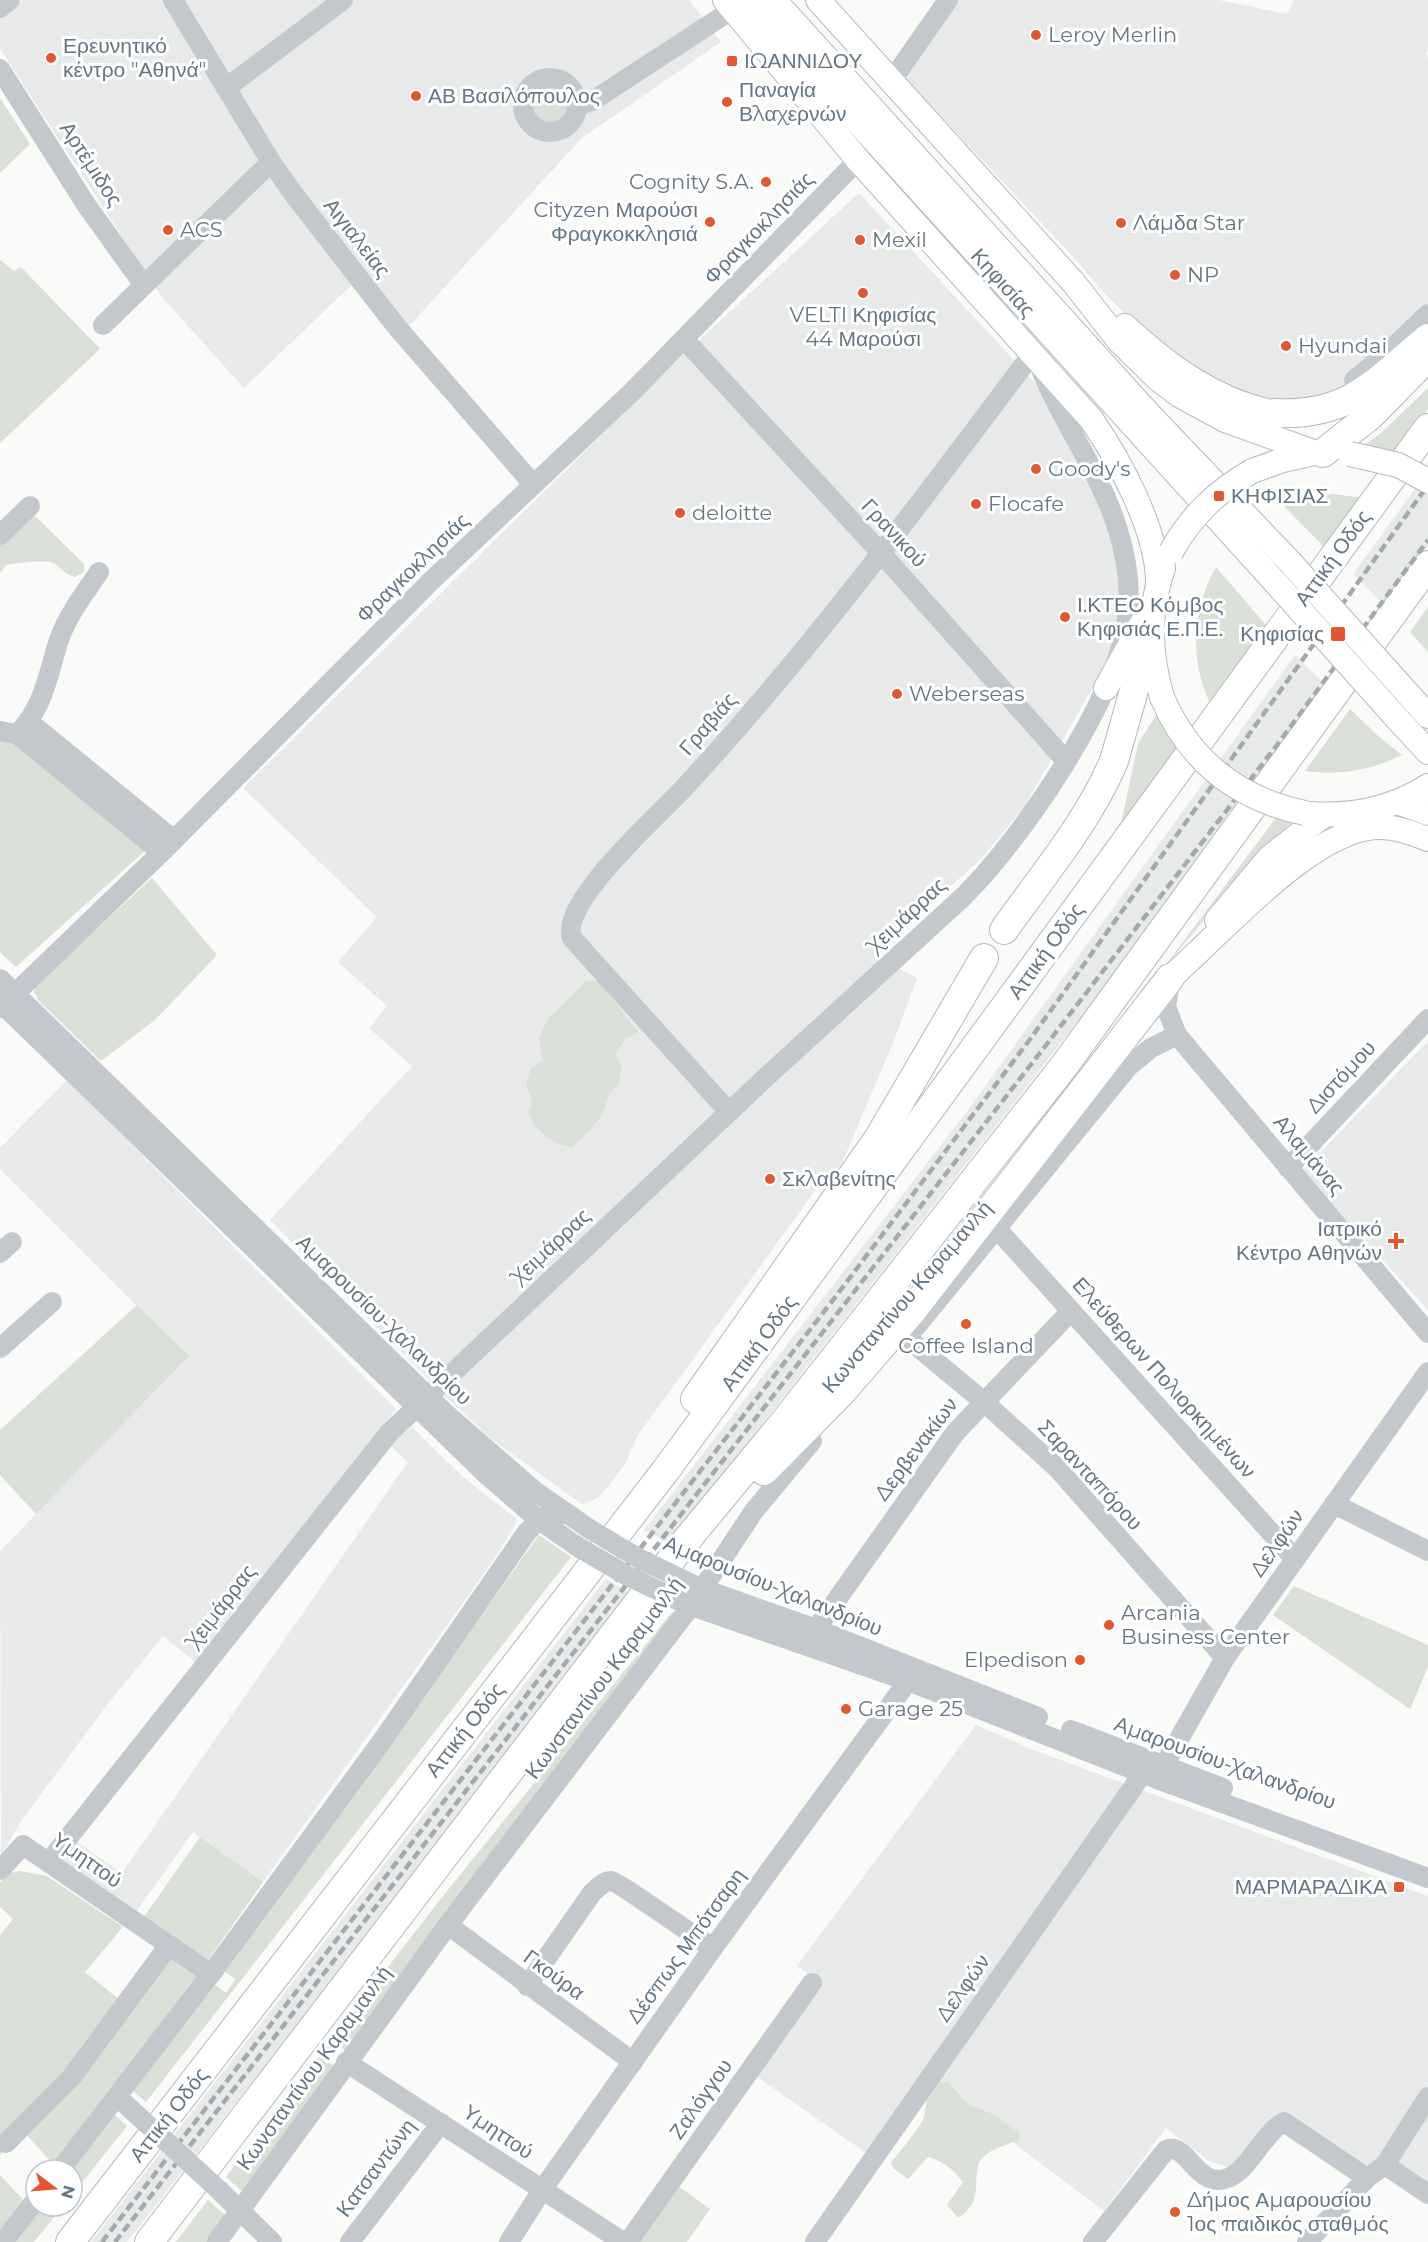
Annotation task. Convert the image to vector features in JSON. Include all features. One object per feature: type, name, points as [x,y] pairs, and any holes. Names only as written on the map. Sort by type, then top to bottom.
[{"type":"highway","points":[[1275,413],[1316,413],[1350,400],[1368,389],[1428,338]]},
{"type":"highway","points":[[1324,453],[1384,403],[1428,354]]},
{"type":"highway","name":"Αττική Οδός","points":[[70,2242],[583,1559],[666,1470],[1428,429]]},
{"type":"highway","points":[[150,2242],[680,1548],[785,1421],[1064,1066],[1428,565]]},
{"type":"highway","points":[[1004,930],[1085,815],[1106,781],[1114,760],[1154,605]]},
{"type":"highway","points":[[583,1559],[624,1508],[717,1366],[878,1139],[984,958]]},
{"type":"highway","points":[[680,1548],[801,1435],[876,1353],[944,1272],[1170,978]]},
{"type":"main road","name":"Κηφισίας","points":[[747,0],[1428,752]]},
{"type":"main road","name":"Κηφισίας","points":[[774,0],[1147,412],[1290,562],[1428,716]]},
{"type":"main road","points":[[786,0],[861,94]]},
{"type":"main road","points":[[818,0],[1073,282],[1120,342],[1179,395],[1225,420],[1324,453],[1382,460],[1428,481]]},
{"type":"main road","name":"Κηφισίας","points":[[717,6],[747,47],[796,84],[858,160],[1080,404],[1117,459],[1136,501],[1158,565],[1154,605],[1153,660],[1162,698],[1185,740],[1216,773],[1233,786],[1268,804],[1316,814]]},
{"type":"main road","points":[[1073,282],[1154,352],[1188,378],[1234,402],[1275,413]]},
{"type":"main road","points":[[1106,688],[1154,605],[1171,552],[1198,511],[1245,475],[1283,460],[1324,453]]},
{"type":"main road","points":[[1170,978],[1259,868],[1316,814],[1363,812],[1411,795],[1428,813]]},
{"type":"main road","points":[[1170,978],[1299,860],[1327,842],[1354,831],[1378,827],[1397,829],[1428,839]]},
{"type":"street","points":[[0,8],[10,0]]},
{"type":"street","name":"Αιγιαλείας","points":[[173,0],[271,162],[396,326],[533,484]]},
{"type":"street","points":[[226,88],[343,0]]},
{"type":"street","points":[[892,80],[948,0]]},
{"type":"street","points":[[577,106],[594,100],[717,6]]},
{"type":"street","name":"Αρτέμιδος","points":[[0,69],[87,206],[144,284]]},
{"type":"street","name":"Φραγκοκλησιάς","points":[[4,1002],[168,846],[430,582],[684,339],[858,160]]},
{"type":"street","points":[[103,325],[271,162]]},
{"type":"street","points":[[1275,413],[1325,397],[1363,375],[1428,314]]},
{"type":"street","name":"Γρανικού","points":[[684,339],[882,554],[1066,761]]},
{"type":"street","name":"Γραβιάς","points":[[729,1112],[572,938],[571,921],[589,889],[718,749],[882,554],[1035,356]]},
{"type":"street","name":"Χειμάρρας","points":[[49,1862],[355,1473],[420,1402],[982,878],[1032,813],[1066,761],[1106,688],[1126,625],[1129,600],[1123,550],[1103,490],[1051,394],[1035,356]]},
{"type":"street","points":[[0,535],[30,506]]},
{"type":"street","points":[[99,572],[74,610],[61,636],[48,681],[15,729],[168,846]]},
{"type":"street","name":"Αλαμάνας","points":[[1170,978],[1166,1007],[1177,1035],[1428,1333]]},
{"type":"street","name":"Αμαρουσίου-Χαλανδρίου","points":[[0,980],[4,1002],[420,1402],[488,1476],[583,1559],[628,1576],[688,1605],[908,1681],[1153,1770],[1428,1863]]},
{"type":"street","name":"Διστόμου","points":[[1288,1168],[1428,1019]]},
{"type":"street","name":"Κωνσταντίνου Καραμανλή","points":[[217,2242],[239,2208],[346,2062],[688,1605],[785,1471],[907,1338],[998,1230],[1129,1066],[1151,1048],[1177,1035]]},
{"type":"street","name":"Ελεύθερων Πολιορκημένων","points":[[998,1230],[1295,1559]]},
{"type":"street","points":[[0,1348],[52,1302]]},
{"type":"street","name":"Δερβενακίων","points":[[816,1629],[933,1460],[983,1401],[1071,1311]]},
{"type":"street","name":"Σαρανταπόρου","points":[[907,1338],[983,1401],[1057,1468],[1225,1658]]},
{"type":"street","name":"Δελφών","points":[[815,2242],[1153,1770],[1225,1658],[1428,1372]]},
{"type":"street","name":"Αμαρουσίου-Χαλανδρίου","points":[[420,1402],[591,1530],[640,1559],[700,1587],[816,1629],[1153,1770],[1428,1878]]},
{"type":"street","points":[[1334,1504],[1428,1551]]},
{"type":"street","points":[[70,2158],[121,2100],[382,1741],[514,1550],[539,1520],[560,1513],[570,1515]]},
{"type":"street","name":"Δέσπως Μπότσαρη","points":[[509,2242],[542,2190],[713,1948],[908,1681]]},
{"type":"street","name":"Υμηττού","points":[[0,1870],[22,1845],[211,1974]]},
{"type":"street","points":[[527,1986],[592,1893],[603,1882],[612,1881],[622,1885],[664,1917],[713,1948]]},
{"type":"street","name":"Γκούρα","points":[[448,1925],[527,1986],[633,2062]]},
{"type":"street","points":[[6,2143],[57,2094],[78,2070],[169,1946]]},
{"type":"street","name":"Ζαλόγγου","points":[[628,2242],[812,1983]]},
{"type":"street","name":"Υμηττού","points":[[346,2062],[623,2242]]},
{"type":"street","points":[[1307,2242],[1367,2178],[1385,2165],[1428,2097]]},
{"type":"street","points":[[121,2100],[239,2208],[272,2242]]},
{"type":"street","points":[[1102,2239],[1166,2150],[1179,2150],[1200,2174],[1224,2179],[1235,2173],[1284,2122],[1367,2178]]},
{"type":"street","name":"Κατσαντώνη","points":[[350,2242],[441,2123]]},
{"type":"street","points":[[1385,2165],[1428,2194]]},
{"type":"street","points":[[3,2242],[24,2215]]},
{"type":"shaded area","points":[[22,0],[689,0],[721,42],[582,138],[408,327],[365,272],[244,388],[160,295],[0,49],[0,19]]},
{"type":"shaded area","points":[[956,0],[1219,0],[1287,14],[1294,0],[1428,0],[1428,49],[1425,54],[1428,57],[1428,312],[1353,381],[1305,402],[1263,403],[1167,355],[1105,294],[1066,249],[902,75]]},
{"type":"shaded area","points":[[550,88],[562,94],[568,106],[562,118],[550,124],[538,118],[532,106],[538,94]]},
{"type":"shaded area","points":[[0,98],[30,144],[0,173]]},
{"type":"shaded area","points":[[859,193],[1037,385],[1071,439],[1119,552],[1120,627],[1104,668],[1024,807],[981,859],[874,956],[917,978],[895,1038],[839,1170],[822,1181],[638,1435],[625,1464],[607,1488],[597,1498],[583,1505],[490,1438],[446,1397],[270,1220],[412,1066],[369,1028],[387,1006],[338,962],[377,917],[243,788],[682,356]]},
{"type":"shaded area","points":[[0,260],[14,271],[21,267],[100,349],[0,443]]},
{"type":"shaded area","points":[[1428,388],[1428,409],[1391,460],[1355,451],[1380,434]]},
{"type":"shaded area","points":[[1428,471],[1428,546],[1385,606],[1353,574]]},
{"type":"shaded area","points":[[1331,494],[1366,498],[1327,550],[1283,505]]},
{"type":"shaded area","points":[[32,513],[84,564],[84,572],[75,577],[55,564],[24,562],[6,565],[0,573],[0,544]]},
{"type":"shaded area","points":[[1216,567],[1270,630],[1213,709],[1200,674],[1196,638],[1202,602]]},
{"type":"shaded area","points":[[1428,607],[1428,652],[1410,632]]},
{"type":"shaded area","points":[[1295,655],[1328,687],[1163,913],[669,1543],[644,1530],[968,1110]]},
{"type":"shaded area","points":[[1161,707],[1186,746],[1120,828],[1138,744]]},
{"type":"shaded area","points":[[1350,709],[1402,755],[1379,765],[1343,772],[1305,771]]},
{"type":"shaded area","points":[[0,735],[7,737],[148,848],[16,967],[0,952]]},
{"type":"shaded area","points":[[1282,810],[1301,814],[1264,848],[1159,974]]},
{"type":"shaded area","points":[[152,878],[217,955],[155,1020],[101,1061],[39,1001],[34,992],[36,985]]},
{"type":"shaded area","points":[[586,981],[599,981],[638,1032],[626,1039],[615,1053],[622,1067],[618,1085],[609,1096],[602,1114],[592,1128],[572,1147],[552,1140],[537,1127],[528,1114],[532,1100],[526,1085],[531,1068],[543,1061],[539,1038],[547,1020]]},
{"type":"shaded area","name":"Ιατρικό Κέντρο Αθηνών","points":[[1428,1041],[1428,1310],[1302,1171]]},
{"type":"shaded area","points":[[67,1080],[396,1409],[196,1663],[163,1636],[107,1705],[21,1821],[1,1855],[0,1551],[188,1357],[0,1169],[0,1148]]},
{"type":"shaded area","points":[[137,1305],[189,1356],[36,1514],[0,1475],[0,1430]]},
{"type":"shaded area","points":[[412,1427],[463,1477],[518,1520],[493,1561],[263,1882],[193,1832],[133,1916],[59,1866],[77,1842],[122,1873],[408,1462],[389,1445]]},
{"type":"shaded area","points":[[539,1535],[571,1557],[146,2102],[133,2091],[215,1985],[226,1993],[235,1979],[225,1972]]},
{"type":"shaded area","points":[[606,1579],[630,1593],[205,2143],[127,2242],[91,2242]]},
{"type":"shaded area","points":[[1294,1586],[1428,1645],[1428,1667],[1410,1709],[1273,1615]]},
{"type":"shaded area","points":[[672,1612],[678,1615],[350,2053],[334,2043],[324,2059],[339,2069],[246,2195],[226,2177],[439,1901]]},
{"type":"shaded area","points":[[976,1725],[1031,1749],[1428,1896],[1428,2085],[1392,2144],[1370,2172],[1285,2111],[1268,2123],[1231,2168],[1209,2161],[1166,2128],[1104,2211],[938,2086],[869,2155],[756,2076],[822,1983],[797,1966]]},
{"type":"shaded area","points":[[200,1837],[263,1882],[206,1963],[141,1921]]},
{"type":"shaded area","points":[[20,1871],[47,1876],[123,1927],[85,1972],[130,2008],[167,1955],[201,1978],[60,2158],[48,2158],[24,2132],[0,2155],[0,1935],[13,1919],[0,1907],[0,1883],[8,1873]]},
{"type":"shaded area","points":[[938,2081],[948,2082],[968,2104],[995,2115],[1019,2133],[1019,2140],[999,2147],[981,2159],[973,2202],[968,2210],[958,2218],[947,2205],[963,2182],[948,2166],[928,2157],[908,2179],[893,2168],[891,2162],[923,2120],[927,2097]]},
{"type":"shaded area","points":[[1428,2105],[1428,2184],[1394,2160]]},
{"type":"shaded area","points":[[114,2114],[127,2126],[84,2180],[84,2158],[81,2158]]},
{"type":"shaded area","points":[[0,2175],[24,2203],[0,2233]]},
{"type":"shaded area","points":[[671,2181],[710,2209],[687,2242],[640,2242],[632,2236]]},
{"type":"shaded area","points":[[208,2200],[229,2219],[212,2242],[176,2242]]},
{"type":"shaded area","points":[[34,2218],[53,2218],[34,2242],[15,2242]]},
{"type":"railway","points":[[102,2242],[833,1300],[1031,1038],[1428,485]]},
{"type":"railway","points":[[115,2242],[1043,1049],[1277,745],[1428,540]]},
{"type":"place","name":"Leroy Merlin","points":[[1036,35]]},
{"type":"place","name":"Ερευνητικό κέντρο \"Αθηνά\"","points":[[51,58]]},
{"type":"place","name":"ΙΩΑΝΝΙΔΟΥ","points":[[732,61]]},
{"type":"place","name":"ΑΒ Βασιλόπουλος","points":[[416,96]]},
{"type":"place","name":"Παναγία Βλαχερνών","points":[[727,102]]},
{"type":"place","name":"Cognity S.A.","points":[[766,182]]},
{"type":"place","name":"Cityzen Μαρούσι Φραγκοκκλησιά","points":[[710,222]]},
{"type":"place","name":"Λάμδα Star","points":[[1121,223]]},
{"type":"place","name":"ACS","points":[[168,230]]},
{"type":"place","name":"Mexil","points":[[860,240]]},
{"type":"place","name":"NP","points":[[1175,275]]},
{"type":"place","name":"VELTI Κηφισίας 44 Μαρούσι","points":[[863,293]]},
{"type":"place","name":"Hyundai","points":[[1286,346]]},
{"type":"place","name":"Goody's","points":[[1036,469]]},
{"type":"place","name":"ΚΗΦΙΣΙΑΣ","points":[[1219,496]]},
{"type":"place","name":"Flocafe","points":[[976,504]]},
{"type":"place","name":"deloitte","points":[[680,513]]},
{"type":"place","name":"Ι.ΚΤΕΟ Κόμβος Κηφισιάς Ε.Π.Ε.","points":[[1065,617]]},
{"type":"place","name":"Κηφισίας","points":[[1338,634]]},
{"type":"place","name":"Weberseas","points":[[897,694]]},
{"type":"place","name":"Σκλαβενίτης","points":[[770,1179]]},
{"type":"place","name":"Ιατρικό Κέντρο Αθηνών","points":[[1396,1241]]},
{"type":"place","name":"Coffee Island","points":[[966,1324]]},
{"type":"place","name":"Arcania Business Center","points":[[1109,1625]]},
{"type":"place","name":"Elpedison","points":[[1080,1660]]},
{"type":"place","name":"Garage 25","points":[[846,1709]]},
{"type":"place","name":"ΜΑΡΜΑΡΑΔΙΚΑ","points":[[1399,1887]]},
{"type":"place","name":"Δήμος Αμαρουσίου 1ος παιδικός σταθμός","points":[[1175,2212]]}]
